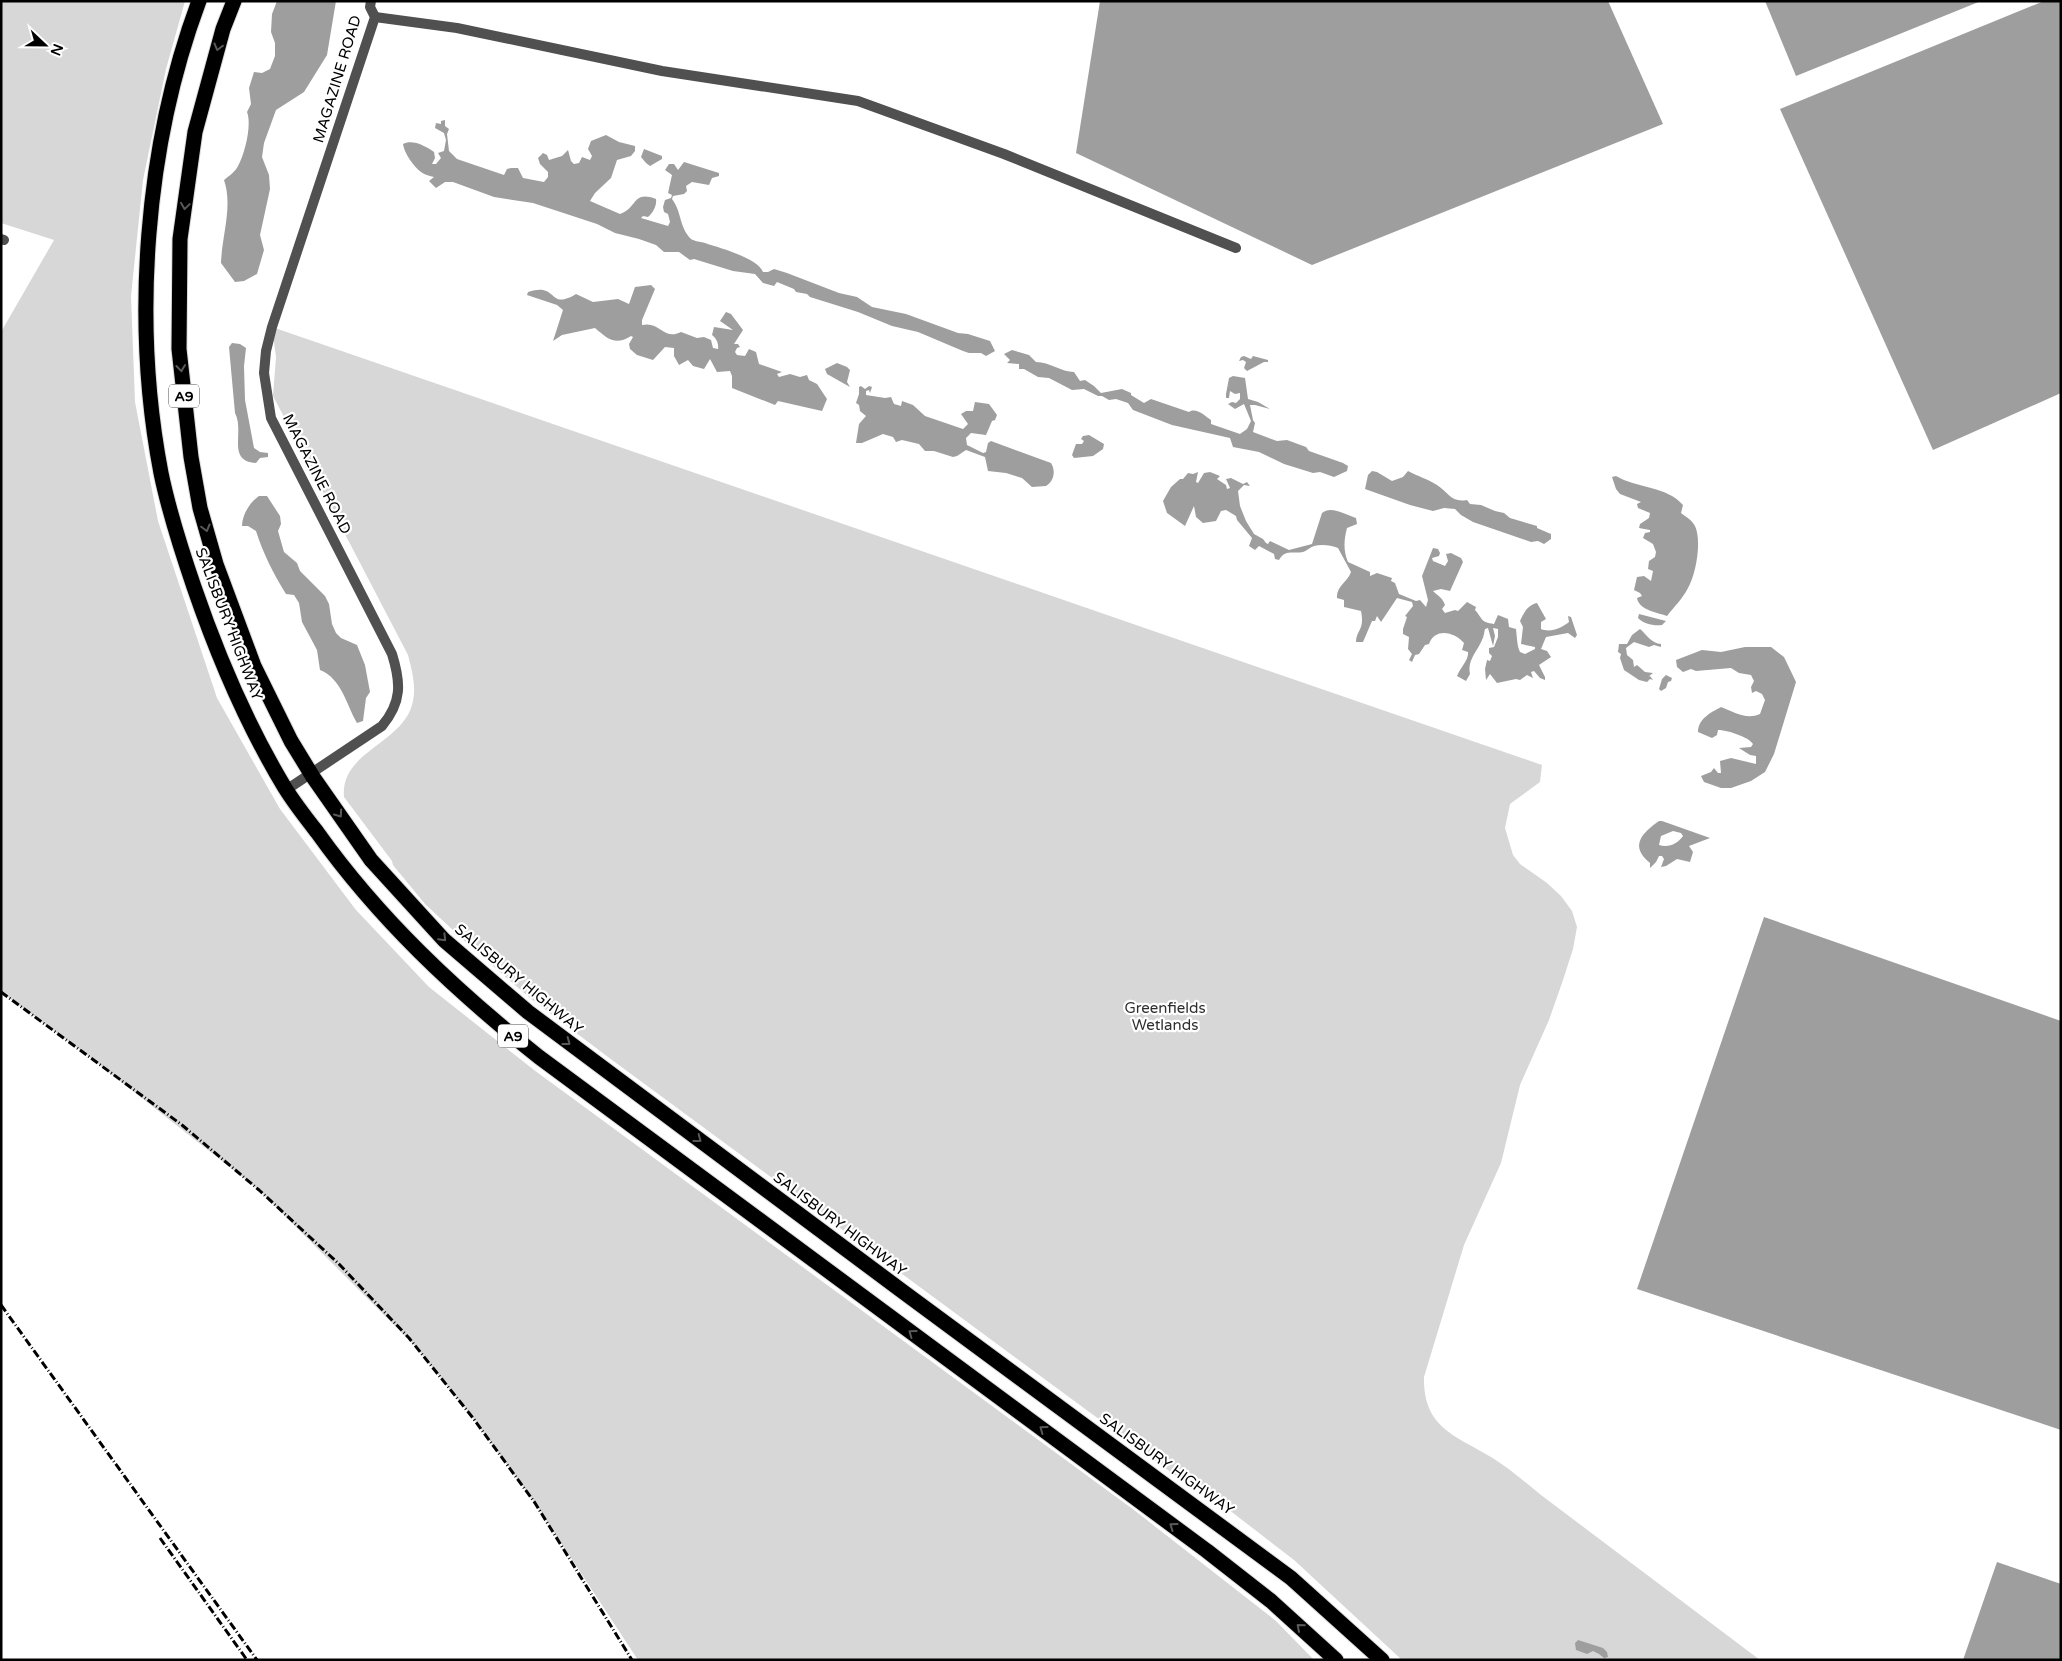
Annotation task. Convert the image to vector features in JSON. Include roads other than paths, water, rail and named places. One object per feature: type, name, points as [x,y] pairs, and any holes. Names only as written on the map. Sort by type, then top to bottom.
[{"type":"highway","name":"SALISBURY HIGHWAY","points":[[199,1],[176,72],[155,181],[146,271],[149,374],[153,425],[161,473],[174,529],[209,630],[248,720],[286,790],[338,862],[374,906],[486,1015],[1207,1551],[1271,1602],[1336,1660]]},
{"type":"highway","name":"SALISBURY HIGHWAY","points":[[234,1],[223,28],[195,132],[180,240],[179,349],[191,457],[200,508],[216,564],[254,666],[310,774],[371,860],[444,940],[528,1012],[902,1292],[1291,1578],[1382,1660]]},
{"type":"street","name":"MAGAZINE ROAD","points":[[286,790],[382,726],[393,712],[399,693],[398,673],[392,654],[271,418],[264,373],[266,352],[272,326],[375,17],[370,7],[371,1]]},
{"type":"street","points":[[375,17],[457,28],[662,71],[858,101],[1004,154],[1236,248]]},
{"type":"railway","points":[[1,992],[182,1125],[259,1190],[339,1264],[409,1338],[473,1418],[535,1503],[632,1660]]},
{"type":"railway","points":[[1,1305],[257,1660]]},
{"type":"railway","points":[[160,1538],[247,1660]]},
{"type":"park label","name":"Greenfields Wetlands","points":[[1165,1016]]}]
